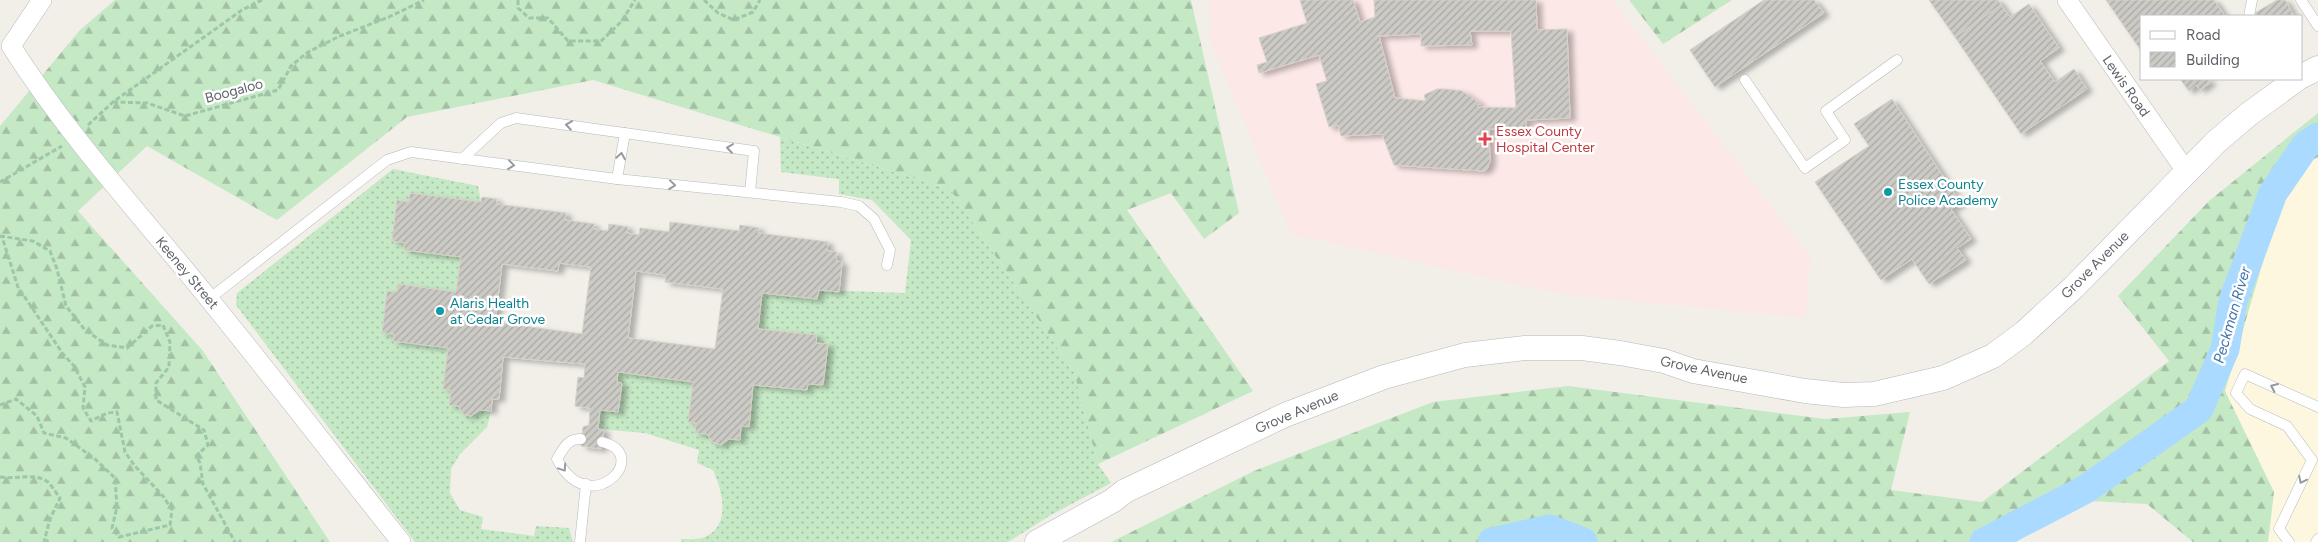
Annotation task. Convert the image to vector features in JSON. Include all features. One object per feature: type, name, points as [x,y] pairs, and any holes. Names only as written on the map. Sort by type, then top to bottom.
[{"type":"street","name":"Keeney Street","points":[[42,0],[11,46],[75,139],[209,299],[401,542]]},
{"type":"street","name":"Lewis Road","points":[[2067,0],[2186,171]]},
{"type":"street","name":"Grove Avenue","points":[[2303,74],[2318,68]]},
{"type":"street","name":"Grove Avenue","points":[[1037,542],[1112,501],[1125,491],[1285,415],[1384,377],[1465,355],[1525,348],[1582,348],[1629,354],[1664,361],[1693,370],[1805,391],[1843,395],[1874,394],[1943,378],[1993,356],[2024,334],[2074,287],[2186,171],[2249,114],[2291,80]]},
{"type":"lane","points":[[2249,15],[2252,0]]},
{"type":"lane","points":[[2301,0],[2318,26]]},
{"type":"lane","points":[[1745,80],[1805,168],[1845,140],[1826,111],[1897,60]]},
{"type":"lane","points":[[462,159],[501,123],[516,118],[754,151],[750,192]]},
{"type":"lane","points":[[617,179],[625,133]]},
{"type":"lane","points":[[209,299],[387,160],[412,152],[617,179],[841,202],[859,206],[874,219],[890,250],[888,265]]},
{"type":"lane","points":[[2289,542],[2279,529],[2312,460],[2287,426],[2250,409],[2236,393],[2244,374],[2318,407]]},
{"type":"lane","points":[[581,439],[575,439],[565,445],[557,459],[563,472],[572,479],[586,484],[601,485],[614,478],[621,469],[621,458],[617,450],[610,444],[602,442]]},
{"type":"lane","points":[[580,542],[586,484]]},
{"type":"path","points":[[0,182],[75,139],[112,102],[242,10],[262,0]]},
{"type":"path","name":"Boogaloo","points":[[112,102],[147,103],[185,116],[278,90],[291,66],[308,52],[340,36],[389,17],[424,0]]},
{"type":"path","points":[[518,0],[518,8],[529,18],[548,18],[568,41],[601,41],[621,22],[635,0]]},
{"type":"path","points":[[704,0],[718,13],[734,20],[753,12],[760,0]]},
{"type":"path","points":[[0,405],[16,398],[36,416],[44,433],[66,438],[96,459],[116,478],[117,507],[112,528],[119,537],[170,525],[172,510],[163,496],[134,465],[125,452],[117,412],[107,413],[91,421],[83,408],[85,387],[74,366],[63,354],[18,287],[1,236],[33,241],[50,251],[57,269],[66,306],[85,330],[107,345],[127,348],[152,326],[163,325],[170,342],[169,367],[156,383],[156,400],[204,430],[208,445],[196,456],[200,463],[203,484],[235,542]]},
{"type":"path","points":[[0,477],[10,479],[31,476],[47,481],[60,498],[50,519],[44,542]]},
{"type":"shaded area","name":"Essex County Hospital Center","points":[[1209,0],[1612,0],[1811,258],[1805,318],[1560,294],[1291,234],[1211,43]]},
{"type":"shaded area","points":[[2318,157],[2318,542],[2268,542],[2274,492],[2225,391],[2289,173]]},
{"type":"green space","points":[[115,0],[1191,0],[1239,213],[1204,239],[1171,193],[1127,210],[1253,391],[1098,464],[1074,372],[950,189],[593,80],[407,117],[277,220],[147,146],[78,211],[203,351],[330,542],[0,542],[0,126],[80,30]]},
{"type":"green space","points":[[1629,0],[1732,0],[1663,44]]},
{"type":"green space","points":[[2318,113],[2318,157],[2289,173],[2225,391],[2274,492],[2268,542],[2193,542],[2147,504],[2073,500],[2016,542],[1111,542],[1254,471],[1433,402],[1568,386],[1825,419],[1910,412],[1891,490],[1982,502],[2169,361],[2118,296],[2209,201]]},
{"type":"green space","points":[[780,137],[950,189],[1074,372],[1098,464],[1111,483],[1051,515],[1008,542],[681,542],[681,539],[705,537],[719,524],[722,516],[722,497],[716,478],[713,470],[697,463],[699,450],[645,433],[598,429],[600,410],[618,412],[622,383],[617,382],[618,372],[693,382],[695,433],[707,434],[712,442],[721,445],[729,439],[740,440],[741,426],[749,426],[753,385],[807,390],[808,384],[823,385],[828,344],[816,343],[817,335],[758,329],[762,293],[817,299],[819,290],[905,293],[911,240],[872,200],[839,194],[839,179],[781,172]]},
{"type":"green space","points":[[393,169],[478,186],[481,202],[410,193],[409,202],[397,201],[392,241],[405,243],[405,250],[461,257],[456,292],[399,284],[397,292],[387,291],[382,333],[394,334],[393,341],[448,348],[443,389],[451,390],[449,405],[458,406],[463,414],[471,416],[480,410],[491,411],[487,427],[460,454],[451,469],[450,493],[460,510],[483,517],[481,529],[534,536],[536,526],[569,528],[573,542],[415,542],[236,305],[237,293]]},
{"type":"building","points":[[1300,0],[1353,0],[1360,22],[1375,17],[1374,0],[1536,0],[1537,30],[1567,29],[1570,118],[1526,120],[1526,128],[1489,129],[1490,162],[1484,171],[1394,165],[1382,134],[1341,136],[1338,125],[1329,127],[1316,84],[1327,81],[1319,55],[1259,73],[1257,65],[1267,62],[1259,38],[1307,23]],"holes":[[[1470,31],[1511,31],[1516,108],[1478,107],[1477,104],[1481,104],[1462,91],[1445,89],[1437,89],[1424,95],[1426,101],[1395,98],[1379,36],[1421,34],[1421,46],[1472,45]]]},
{"type":"building","points":[[1764,0],[1814,0],[1824,13],[1715,87],[1690,50]]},
{"type":"building","points":[[1929,0],[1998,0],[2001,5],[1955,37]]},
{"type":"building","points":[[2106,0],[2214,0],[2224,15],[2140,15],[2140,49]]},
{"type":"building","points":[[2277,0],[2285,0],[2293,15],[2257,15],[2255,13]]},
{"type":"building","points":[[2029,4],[2059,48],[2040,61],[2055,82],[2074,69],[2087,89],[2021,134],[1955,37],[2001,5],[2010,17]]},
{"type":"building","points":[[2181,80],[2210,80],[2208,81],[2210,83],[2200,90],[2196,85],[2189,91]]},
{"type":"building","name":"Essex County Police Academy","points":[[1892,99],[1961,203],[1951,209],[1971,239],[1957,248],[1966,260],[1929,284],[1912,259],[1881,280],[1815,182],[1869,146],[1854,124]]},
{"type":"building","name":"Alaris Health at Cedar Grove","points":[[410,193],[481,202],[482,197],[497,199],[496,204],[566,213],[565,220],[594,224],[593,229],[608,231],[609,224],[628,227],[627,233],[639,235],[640,228],[669,232],[670,222],[739,231],[740,225],[759,228],[758,233],[828,242],[827,251],[837,252],[836,261],[842,262],[839,292],[819,290],[817,299],[762,293],[758,329],[817,335],[816,343],[828,344],[823,385],[808,384],[807,390],[753,385],[749,427],[741,426],[740,440],[729,439],[721,445],[712,442],[707,434],[695,433],[696,423],[688,422],[693,382],[618,372],[617,382],[622,383],[618,412],[600,410],[598,429],[604,430],[601,449],[581,446],[583,427],[589,425],[590,408],[575,406],[578,377],[584,378],[585,364],[503,357],[499,399],[492,399],[491,411],[480,410],[471,416],[463,414],[458,406],[449,405],[451,390],[443,389],[448,348],[393,341],[394,334],[382,333],[387,291],[397,292],[398,284],[456,292],[461,257],[404,250],[405,243],[392,241],[397,200],[409,202]],"holes":[[[559,263],[591,267],[582,334],[495,322],[502,264],[558,271]],[[636,271],[666,275],[665,282],[723,289],[715,349],[628,338]]]},
{"type":"waterway","name":"Peckman River","points":[[1984,542],[2086,489],[2199,409],[2225,349],[2233,301],[2273,193],[2306,145],[2318,137]]},
{"type":"waterway","name":"Peckman River","points":[[1492,542],[1550,529],[1583,542]]},
{"type":"place","name":"Essex County Hospital Center","points":[[1485,139]]},
{"type":"place","name":"Essex County Police Academy","points":[[1888,192]]},
{"type":"place","name":"Alaris Health at Cedar Grove","points":[[440,311]]}]
